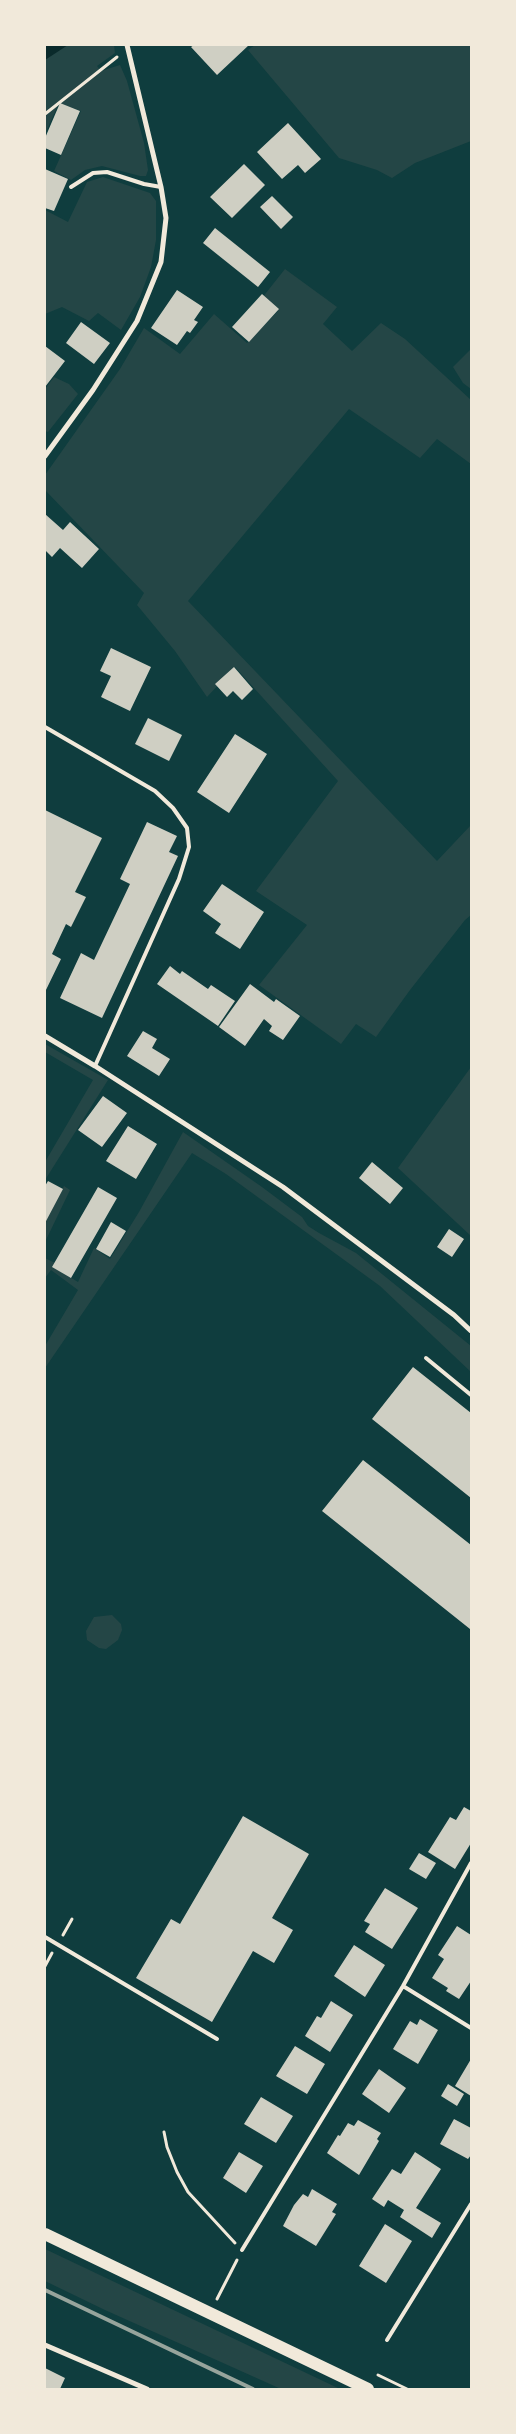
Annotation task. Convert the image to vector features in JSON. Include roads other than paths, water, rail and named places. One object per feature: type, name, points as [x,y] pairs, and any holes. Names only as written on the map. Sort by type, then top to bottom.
[{"type":"main road","points":[[45,2234],[368,2389]]},
{"type":"street","points":[[45,456],[93,390],[137,321],[161,262],[166,218],[161,187],[127,47]]},
{"type":"street","points":[[45,1036],[283,1186],[454,1315],[471,1331]]},
{"type":"street","points":[[45,2345],[147,2389]]},
{"type":"lane","points":[[71,188],[93,173],[107,172],[144,184],[161,187]]},
{"type":"lane","points":[[45,727],[155,790],[173,808],[187,828],[189,847],[179,879],[95,1066]]},
{"type":"lane","points":[[426,1358],[471,1395]]},
{"type":"lane","points":[[242,2250],[402,1986],[471,1863]]},
{"type":"lane","points":[[45,1937],[217,2039]]},
{"type":"lane","points":[[402,1986],[471,2028]]},
{"type":"lane","points":[[387,2340],[471,2204]]},
{"type":"railway","points":[[45,2290],[253,2389]]}]
